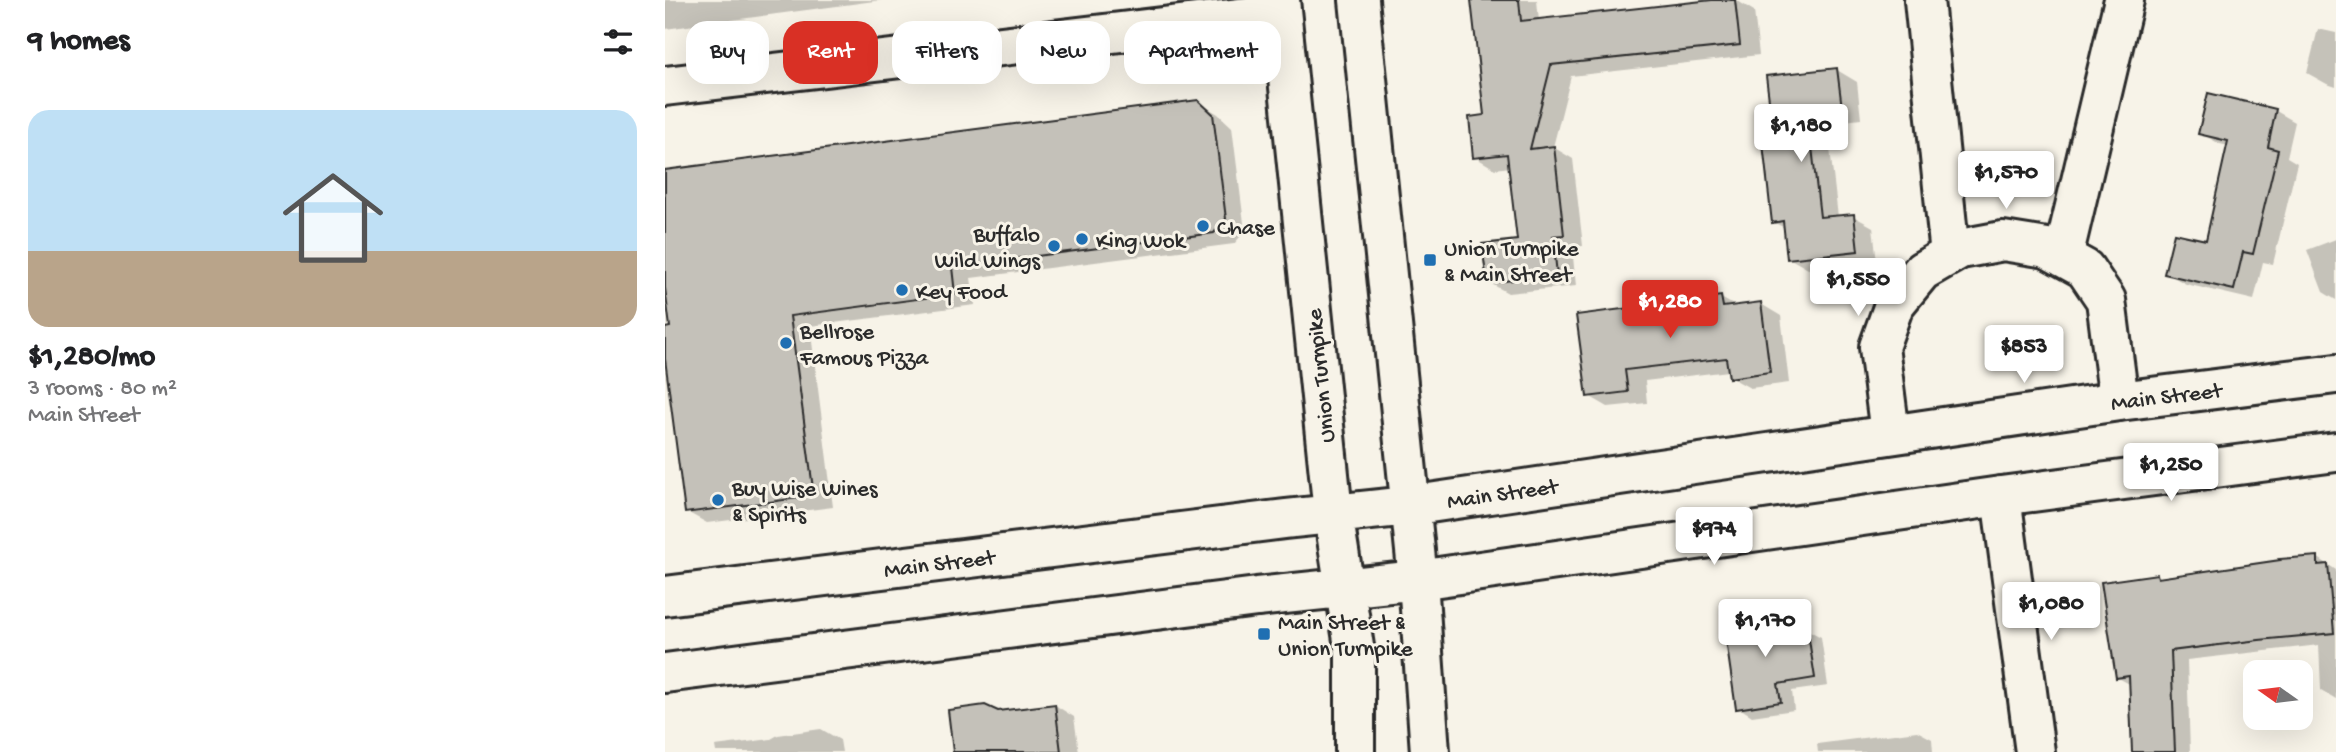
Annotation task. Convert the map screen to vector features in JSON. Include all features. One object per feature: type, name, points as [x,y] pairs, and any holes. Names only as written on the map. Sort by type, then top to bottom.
[{"type":"main road","points":[[1359,0],[1418,580],[1430,752]]},
{"type":"main road","points":[[1924,0],[1950,255]]},
{"type":"main road","points":[[2063,257],[2124,0]]},
{"type":"main road","points":[[665,86],[1280,6]]},
{"type":"main road","name":"Union Turnpike","points":[[1280,6],[1333,513],[1355,653],[1355,752]]},
{"type":"main road","points":[[1890,434],[1879,346],[1894,305],[1922,271],[1960,248],[2003,241],[2047,248],[2085,269],[2106,300],[2119,401]]},
{"type":"main road","name":"Main Street","points":[[665,596],[1333,513],[1409,506],[2119,401],[2336,374]]},
{"type":"main road","points":[[665,673],[1343,587],[1418,580],[2001,496],[2336,452]]},
{"type":"main road","points":[[2001,496],[2035,752]]},
{"type":"building","points":[[1471,0],[1519,0],[1521,21],[1712,0],[1735,0],[1740,45],[1551,65],[1530,149],[1554,146],[1564,235],[1553,236],[1557,275],[1487,283],[1482,244],[1517,240],[1507,154],[1473,158],[1469,117],[1484,115]]},
{"type":"building","points":[[1837,68],[1842,108],[1808,112],[1820,217],[1854,214],[1858,251],[1787,259],[1783,221],[1772,223],[1760,117],[1771,116],[1766,76]]},
{"type":"building","points":[[2208,93],[2276,109],[2268,147],[2278,150],[2253,254],[2243,252],[2234,290],[2164,274],[2174,233],[2206,240],[2228,141],[2198,134]]},
{"type":"building","points":[[1198,100],[1213,114],[1226,219],[1214,233],[952,267],[955,294],[790,316],[814,496],[685,513],[665,359],[665,328],[670,327],[665,288],[665,170]]},
{"type":"building","points":[[1721,296],[1723,307],[1761,302],[1770,372],[1729,378],[1726,358],[1625,370],[1628,392],[1587,397],[1576,315]]},
{"type":"building","points":[[2318,556],[2318,565],[2328,564],[2334,633],[2171,651],[2175,752],[2132,752],[2129,676],[2116,678],[2101,582],[2157,574],[2158,578],[2279,559]]},
{"type":"building","points":[[1766,612],[1769,633],[1807,627],[1815,678],[1778,684],[1781,702],[1736,709],[1723,619]]},
{"type":"building","points":[[1055,704],[1061,752],[953,752],[948,710],[985,705],[998,711]]},
{"type":"place","name":"Chase","points":[[1203,226]]},
{"type":"place","name":"King Wok","points":[[1082,239]]},
{"type":"place","name":"Buffalo Wild Wings","points":[[1054,246]]},
{"type":"place","name":"Union Turnpike & Main Street","points":[[1430,260]]},
{"type":"place","name":"Key Food","points":[[902,290]]},
{"type":"place","name":"Bellrose Famous Pizza","points":[[786,343]]},
{"type":"place","name":"Buy Wise Wines & Spirits","points":[[718,500]]},
{"type":"place","name":"Main Street & Union Turnpike","points":[[1264,634]]}]
